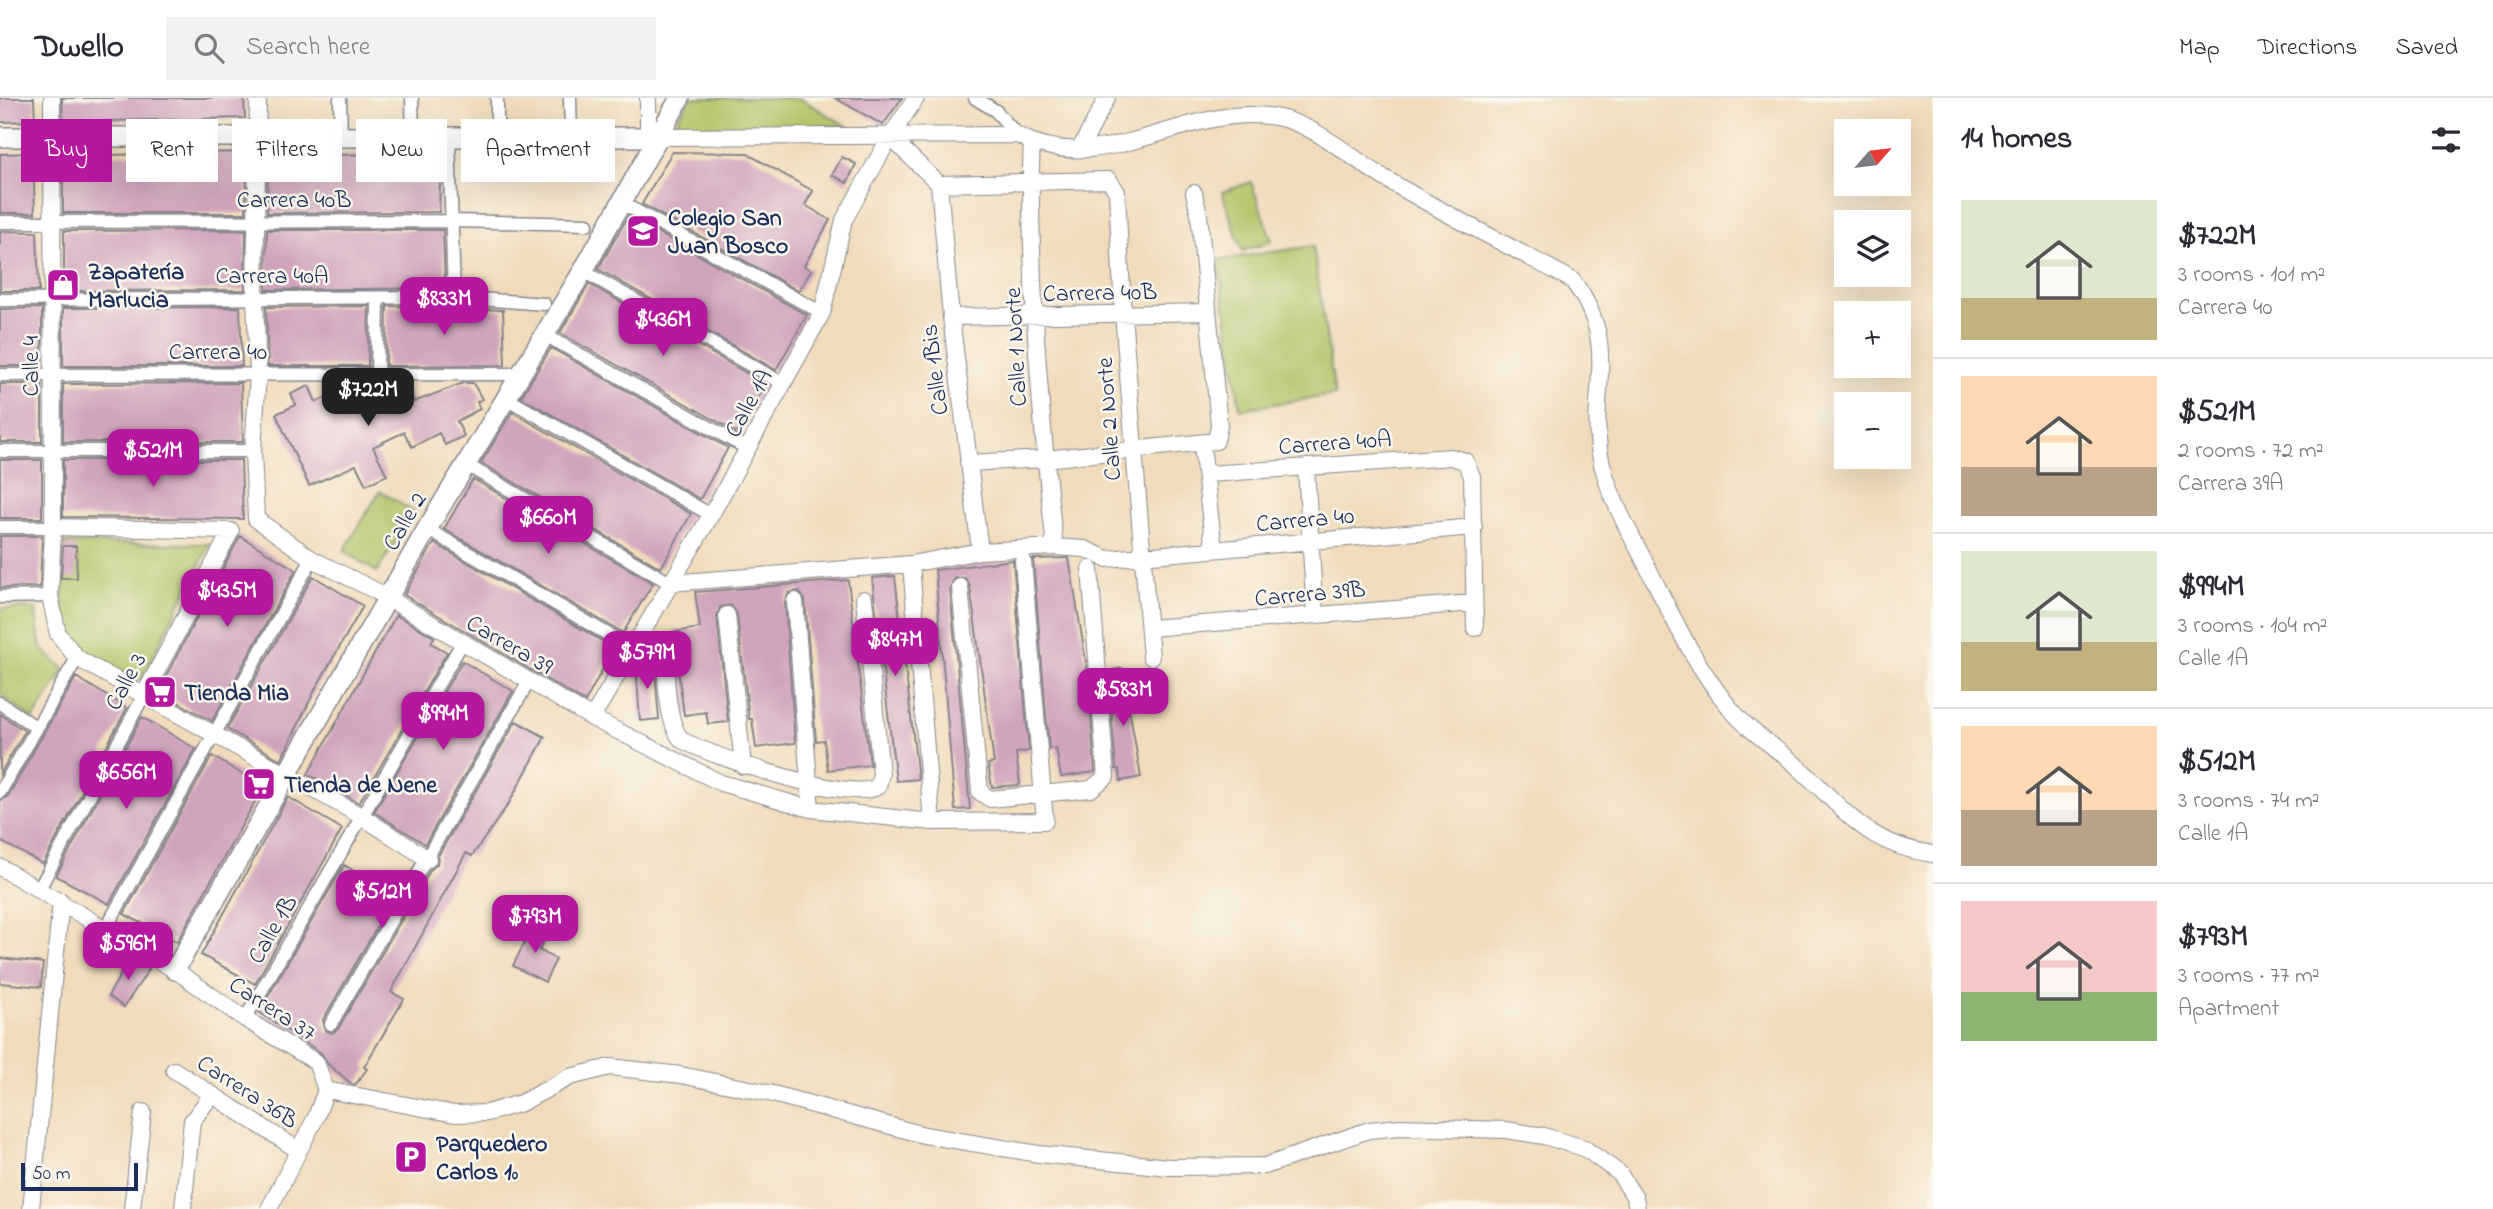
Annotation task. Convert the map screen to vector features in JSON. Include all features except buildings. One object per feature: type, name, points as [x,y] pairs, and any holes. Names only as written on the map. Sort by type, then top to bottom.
[{"type":"street","name":"Calle 4","points":[[52,98],[53,119]]},
{"type":"street","points":[[257,119],[258,98]]},
{"type":"street","points":[[340,98],[341,119]]},
{"type":"street","points":[[412,98],[413,119]]},
{"type":"street","points":[[497,98],[498,119]]},
{"type":"street","points":[[570,98],[571,119]]},
{"type":"street","points":[[648,98],[653,137]]},
{"type":"street","name":"Calle 2","points":[[175,970],[427,529],[583,271],[622,203],[653,137],[680,98]]},
{"type":"street","name":"Calle 1A","points":[[592,718],[711,515],[822,313],[844,220],[890,137],[916,98]]},
{"type":"street","points":[[975,98],[996,111],[1017,135],[1032,143],[1055,149],[1133,143],[1238,113],[1256,114],[1302,126],[1386,179],[1572,280],[1589,302],[1598,330],[1602,363],[1599,427],[1602,462],[1616,505],[1675,622],[1707,675],[1729,708],[1751,730],[1797,766],[1861,828],[1884,842],[1933,854]]},
{"type":"street","points":[[1080,149],[1107,98]]},
{"type":"street","points":[[615,137],[1017,135]]},
{"type":"street","points":[[454,297],[449,136],[461,136]]},
{"type":"street","points":[[0,137],[21,137]]},
{"type":"street","points":[[112,137],[232,137]]},
{"type":"street","points":[[890,137],[939,184],[1029,180]]},
{"type":"street","name":"Calle 1 Norte","points":[[1032,143],[1029,180],[1035,316],[1045,459],[1055,547]]},
{"type":"street","name":"Calle 2 Norte","points":[[1029,180],[1109,180],[1117,192],[1123,314],[1151,657]]},
{"type":"street","name":"Calle 4","points":[[53,182],[53,527],[50,596],[58,634],[76,658]]},
{"type":"street","points":[[0,451],[253,451],[258,374],[255,298],[256,182]]},
{"type":"street","name":"Calle 1Bis","points":[[939,184],[951,317],[980,551]]},
{"type":"street","points":[[1194,193],[1219,425],[1209,443],[1208,474],[1214,550]]},
{"type":"street","points":[[622,203],[822,313]]},
{"type":"street","name":"Carrera 40B","points":[[0,222],[452,221],[587,224]]},
{"type":"street","points":[[583,271],[784,384]]},
{"type":"street","name":"Carrera 40A","points":[[0,300],[454,297],[544,304]]},
{"type":"street","points":[[377,374],[378,298]]},
{"type":"street","name":"Carrera 40B","points":[[951,317],[1208,312]]},
{"type":"street","points":[[545,335],[748,449]]},
{"type":"street","name":"Carrera 40","points":[[0,375],[519,374]]},
{"type":"street","points":[[506,398],[711,515]]},
{"type":"street","points":[[968,463],[1045,459],[1209,443]]},
{"type":"street","name":"Carrera 39","points":[[253,451],[256,519],[312,559],[388,599],[592,718],[721,783],[811,809],[923,822],[1045,821],[1042,793]]},
{"type":"street","name":"Carrera 40A","points":[[1208,474],[1451,457],[1465,461],[1472,477],[1474,527]]},
{"type":"street","points":[[465,464],[670,583],[911,564],[980,551],[1055,547]]},
{"type":"street","points":[[1306,467],[1315,615]]},
{"type":"street","points":[[0,527],[53,527]]},
{"type":"street","name":"Calle 3","points":[[39,888],[231,531],[53,527]]},
{"type":"street","points":[[1474,527],[1475,628]]},
{"type":"street","name":"Carrera 40","points":[[1055,547],[1085,549],[1107,559],[1474,527]]},
{"type":"street","points":[[427,529],[633,649]]},
{"type":"street","points":[[106,928],[312,559]]},
{"type":"street","points":[[1023,561],[1042,793]]},
{"type":"street","points":[[911,564],[923,822]]},
{"type":"street","points":[[960,587],[980,792],[990,799],[1091,789],[1106,777],[1090,569]]},
{"type":"street","points":[[0,597],[50,596]]},
{"type":"street","points":[[664,647],[676,733],[689,744],[743,766],[811,783],[868,791],[875,789],[880,782],[864,599]]},
{"type":"street","points":[[795,601],[811,809]]},
{"type":"street","name":"Carrera 39B","points":[[1149,628],[1474,603]]},
{"type":"street","points":[[727,615],[743,766]]},
{"type":"street","name":"Calle 1B","points":[[245,1019],[462,643]]},
{"type":"street","points":[[0,792],[76,658],[361,816],[428,859]]},
{"type":"street","points":[[331,1024],[428,859],[474,772],[529,681]]},
{"type":"street","points":[[0,703],[37,728]]},
{"type":"street","name":"Carrera 37","points":[[0,867],[175,970],[245,1019],[316,1062],[326,1090]]},
{"type":"street","points":[[31,1209],[61,901]]},
{"type":"street","points":[[269,1209],[316,1117],[326,1090],[455,1114],[487,1113],[521,1103],[570,1077],[610,1067],[681,1074],[773,1094],[924,1135],[1040,1154],[1169,1167],[1265,1166],[1370,1130],[1400,1127],[1506,1130],[1544,1136],[1584,1148],[1619,1173],[1635,1198],[1637,1209]]},
{"type":"street","name":"Carrera 36B","points":[[173,1070],[298,1150]]},
{"type":"street","points":[[183,1209],[192,1121],[211,1096]]},
{"type":"street","points":[[132,1209],[143,1112]]},
{"type":"green space","points":[[690,98],[799,98],[847,126],[672,128]]},
{"type":"green space","points":[[1251,182],[1272,241],[1242,251],[1222,192]]},
{"type":"green space","points":[[1313,246],[1335,395],[1240,409],[1218,260]]},
{"type":"green space","points":[[380,491],[414,512],[377,572],[344,551]]},
{"type":"green space","points":[[64,543],[210,544],[141,680],[90,655],[62,631]]},
{"type":"green space","points":[[35,608],[41,648],[65,670],[33,720],[0,694],[0,609]]},
{"type":"place","name":"Colegio San Juan Bosco","points":[[643,231]]},
{"type":"place","name":"Zapatería Marlucia","points":[[63,285]]},
{"type":"place","name":"Tienda Mia","points":[[160,692]]},
{"type":"place","name":"Tienda de Nene","points":[[259,784]]},
{"type":"place","name":"Parquedero Carlos 1º","points":[[411,1157]]}]
